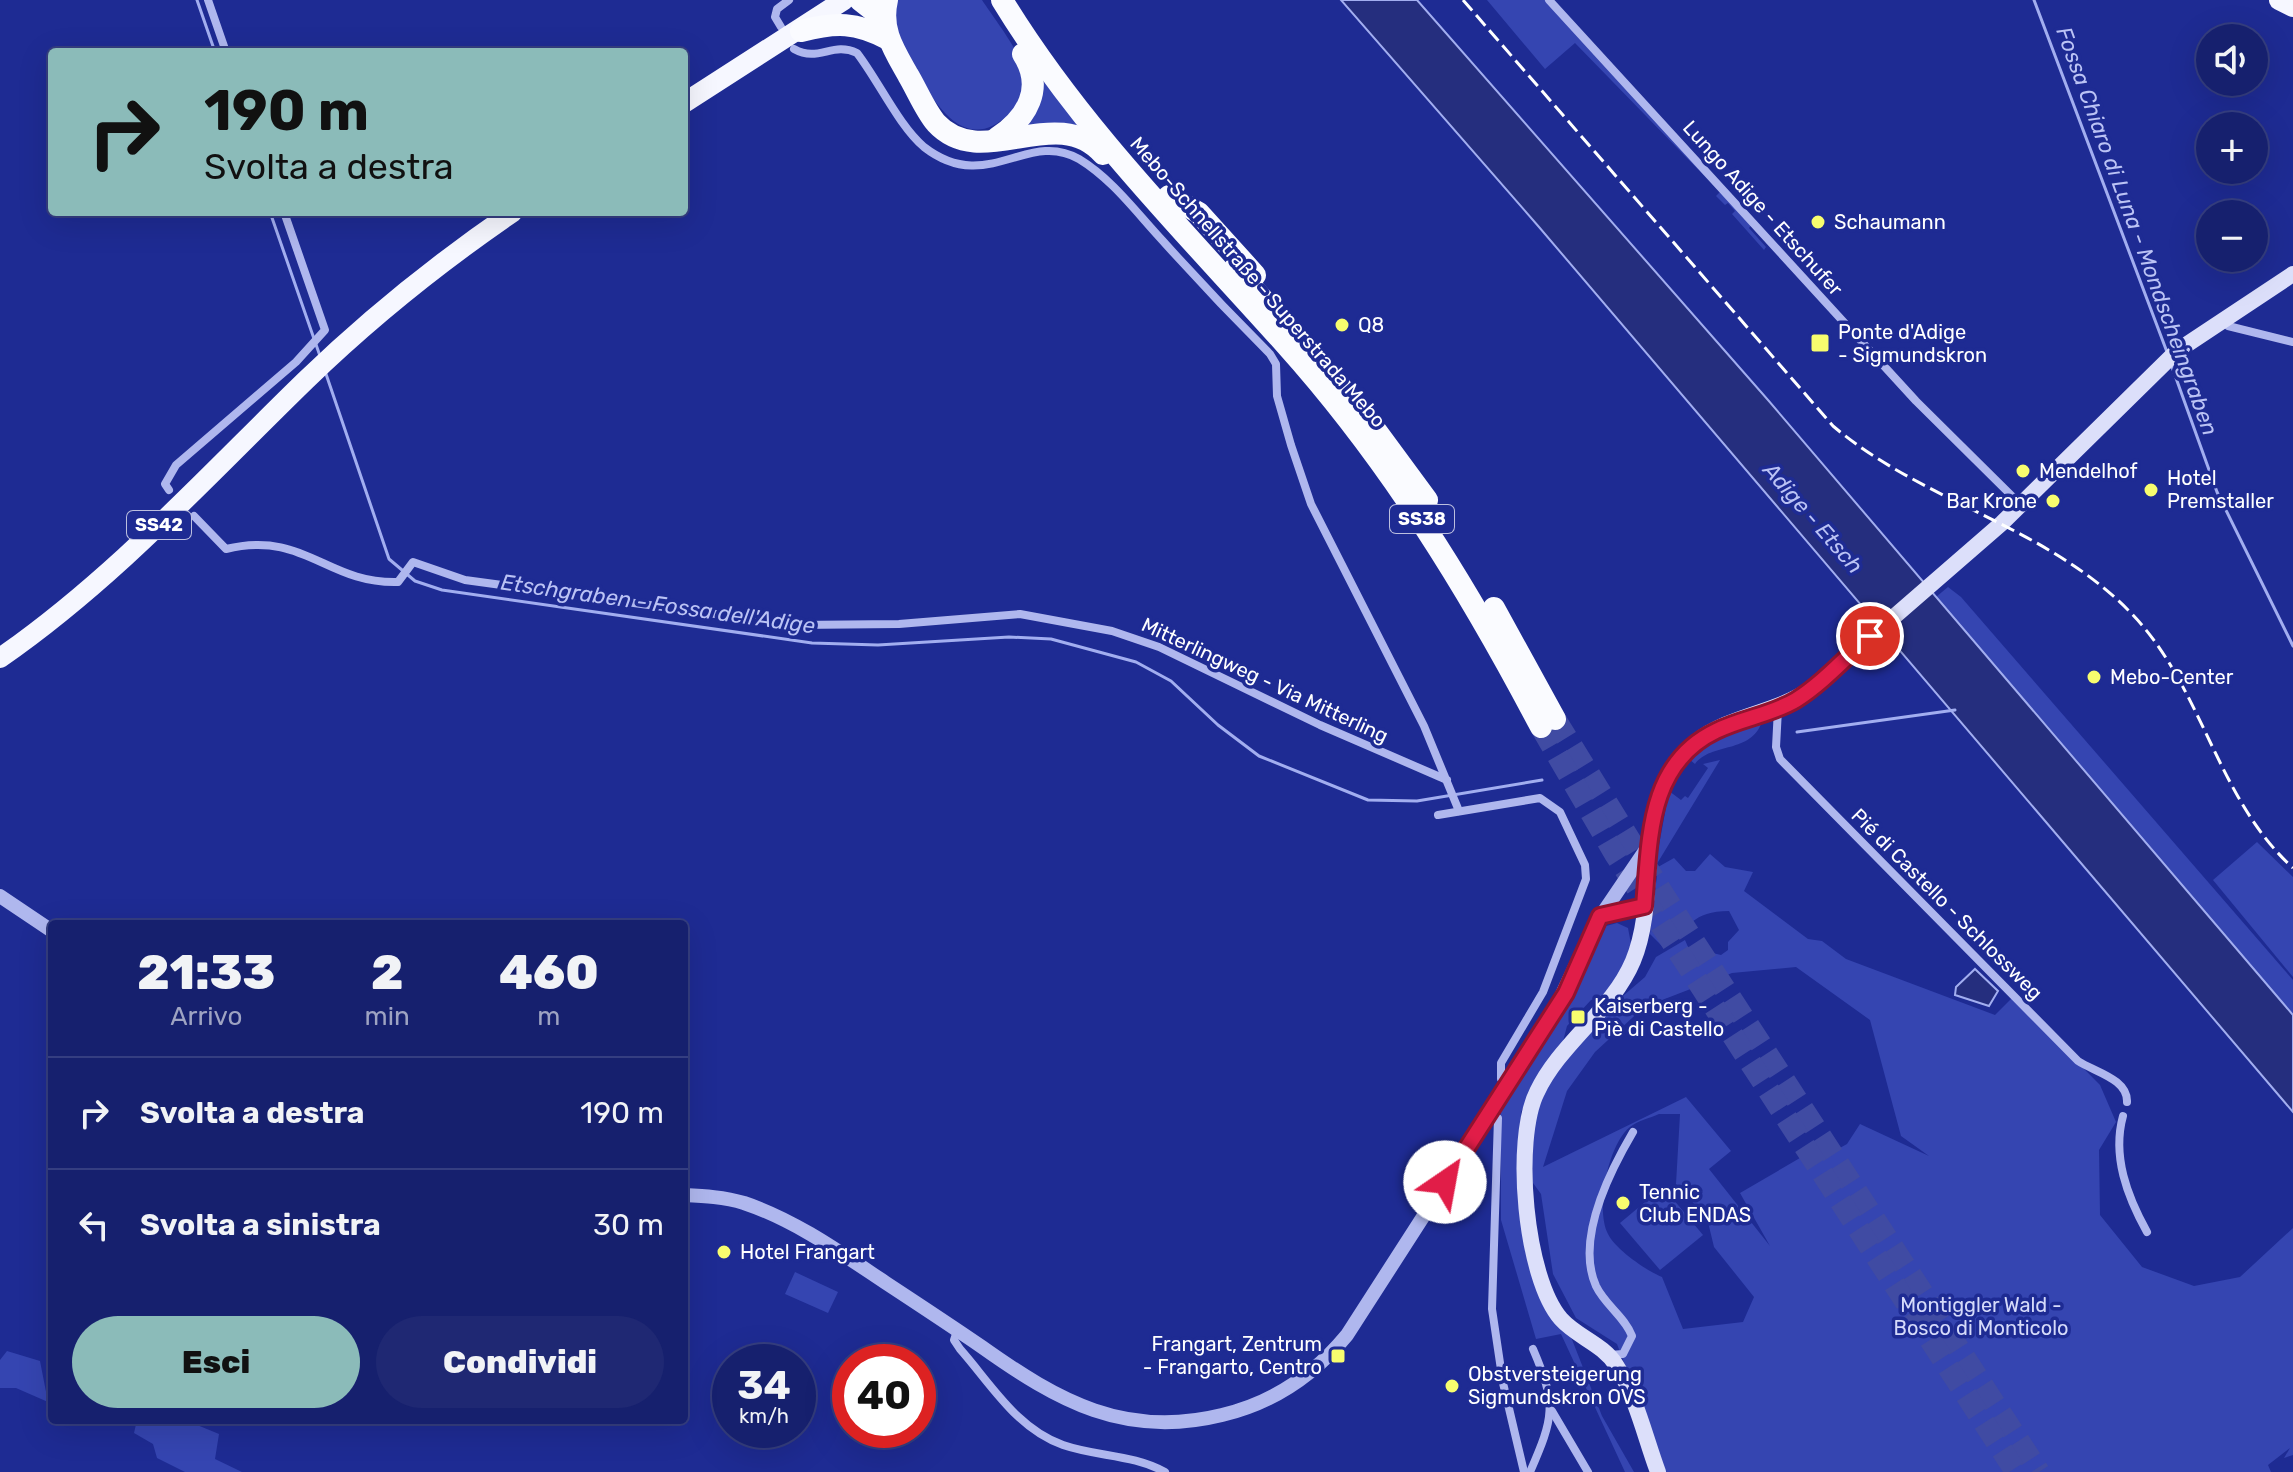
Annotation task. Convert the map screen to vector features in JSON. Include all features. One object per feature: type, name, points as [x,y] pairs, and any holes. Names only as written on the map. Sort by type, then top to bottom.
[{"type":"highway","points":[[847,0],[854,15],[881,33]]},
{"type":"highway","points":[[860,0],[874,11],[881,33],[937,123],[969,141],[992,141],[1048,132],[1080,137],[1096,147],[1252,317],[1272,331]]},
{"type":"highway","points":[[881,33],[887,0]]},
{"type":"highway","points":[[986,0],[1026,59],[1034,86],[1020,119],[992,141]]},
{"type":"highway","name":"Mebo-Schnellstraße - Superstrada Mebo","points":[[1002,0],[1040,63],[1073,105],[1352,425],[1417,511],[1548,723],[1515,644],[1430,504],[1341,387],[1099,116],[1013,0]]},
{"type":"highway","points":[[792,36],[834,23],[881,33]]},
{"type":"highway","points":[[1169,196],[1199,213],[1269,291],[1284,302]]},
{"type":"highway","points":[[1358,388],[1424,479],[1430,504]]},
{"type":"main road","points":[[688,101],[847,0]]},
{"type":"main road","points":[[2279,0],[2293,7]]},
{"type":"main road","name":"SS42","points":[[0,658],[61,615],[129,556],[341,347],[466,244],[507,216]]},
{"type":"main road","points":[[1658,1472],[1622,1375],[1609,1355],[1563,1321],[1543,1284],[1532,1248],[1523,1144],[1528,1113],[1537,1091],[1551,1068],[1618,988],[1636,954],[1642,926],[1655,802],[1665,778],[1680,757],[1715,731],[1778,709],[1812,688],[2021,505],[2177,351],[2293,274]]},
{"type":"street","points":[[208,0],[225,48]]},
{"type":"street","points":[[789,0],[777,9],[775,17],[792,36]]},
{"type":"street","name":"Lungo Adige - Etschufer","points":[[1549,0],[1916,401],[2021,505]]},
{"type":"street","name":"Mitterlingweg - Via Mitterling","points":[[792,36],[812,57],[843,48],[857,53],[923,146],[943,159],[970,168],[1046,150],[1060,150],[1077,158],[1109,182],[1270,354],[1276,364],[1277,396],[1287,433],[1311,504],[1357,601],[1405,687],[1459,811]]},
{"type":"street","points":[[169,490],[165,484],[176,465],[308,349],[325,330],[285,216]]},
{"type":"street","points":[[2222,320],[2228,326],[2293,342]]},
{"type":"street","name":"Mitterlingweg - Via Mitterling","points":[[194,516],[226,549],[252,542],[288,546],[360,579],[398,582],[413,562],[465,580],[796,625],[848,626],[1020,614],[1074,622],[1148,642],[1449,784]]},
{"type":"street","name":"Pié di Castello - Schlossweg","points":[[1778,709],[1776,747],[1780,759],[2078,1061],[2122,1085],[2127,1092],[2127,1102]]},
{"type":"street","points":[[1438,815],[1490,809],[1527,799],[1550,802],[1560,812],[1585,865],[1583,894],[1543,992],[1501,1063],[1501,1079],[1508,1086]]},
{"type":"street","points":[[688,1195],[724,1198],[764,1211],[813,1236],[1040,1387],[1105,1415],[1132,1421],[1193,1422],[1242,1410],[1283,1392],[1309,1374],[1347,1335],[1566,993],[1600,916],[1621,892],[1649,845]]},
{"type":"street","points":[[1621,892],[1644,899]]},
{"type":"street","points":[[0,896],[48,928]]},
{"type":"street","points":[[1600,916],[1644,899]]},
{"type":"street","points":[[1622,909],[1642,926]]},
{"type":"street","points":[[1491,1111],[1498,1118],[1492,1309],[1503,1383],[1527,1472]]},
{"type":"street","points":[[2123,1116],[2118,1134],[2119,1159],[2133,1206],[2147,1232]]},
{"type":"street","points":[[1609,1355],[1623,1354],[1632,1336],[1596,1285],[1591,1240],[1607,1177],[1633,1132]]},
{"type":"street","points":[[957,1331],[954,1340],[960,1349],[1033,1431],[1066,1446],[1128,1456],[1165,1472]]},
{"type":"street","points":[[1527,1472],[1547,1431],[1551,1410],[1548,1386],[1533,1349]]},
{"type":"street","points":[[1551,1410],[1588,1472]]},
{"type":"green space","points":[[894,0],[982,0],[1023,66],[1023,90],[1014,109],[994,125],[980,129],[966,128],[954,121],[933,98],[897,37]]},
{"type":"green space","points":[[1487,0],[1546,0],[1753,223],[1749,228],[1766,247],[1764,250],[1732,214],[1735,211],[1728,203],[1725,205],[1716,196],[1720,192],[1575,43],[1545,69]]},
{"type":"green space","points":[[1046,83],[1084,130],[1026,128]]},
{"type":"green space","points":[[1948,587],[1961,597],[2293,980],[2293,1015],[1936,597]]},
{"type":"green space","points":[[1762,721],[1750,739],[1702,757],[1695,764],[1689,759],[1713,740]]},
{"type":"green space","points":[[1720,760],[1655,867],[1669,791],[1681,800],[1685,796],[1688,798],[1708,768],[1703,764]]},
{"type":"green space","points":[[2257,842],[2293,877],[2293,977],[2213,880]]},
{"type":"green space","name":"Montiggler Wald - Bosco di Monticolo","points":[[1710,854],[1725,867],[1753,872],[1744,891],[1808,939],[1822,941],[1846,959],[1995,1015],[2013,997],[2100,1085],[2116,1122],[2099,1150],[2100,1215],[2142,1267],[2194,1286],[2240,1277],[2293,1228],[2293,1455],[2284,1458],[2290,1448],[2268,1465],[2271,1472],[1665,1472],[1617,1344],[1576,1318],[1553,1274],[1541,1194],[1533,1183],[1531,1142],[1542,1088],[1602,1014],[1645,977],[1656,957],[1685,940],[1688,947],[1721,955],[1728,950],[1728,942],[1739,930],[1729,911],[1699,917],[1662,946],[1650,934],[1658,867],[1674,858],[1686,871],[1695,871]],"holes":[[[1796,967],[1870,1020],[1901,1136],[1929,1156],[1860,1124],[1847,1144],[1838,1149],[1824,1144],[1740,1193],[1770,1246],[1709,1169],[1731,1151],[1686,1097],[1543,1167],[1567,1091],[1595,1052],[1644,1007],[1732,973]],[[1659,1114],[1680,1114],[1676,1184],[1707,1218],[1714,1247],[1754,1297],[1743,1322],[1683,1329],[1662,1277],[1632,1259],[1608,1234],[1604,1223],[1603,1194],[1615,1148],[1630,1127]]]},
{"type":"green space","points":[[1617,923],[1628,928],[1631,944],[1622,970],[1601,998],[1591,1000],[1567,1026],[1562,1045],[1537,1080],[1521,1112],[1518,1170],[1529,1261],[1571,1337],[1602,1416],[1634,1472],[1625,1472],[1561,1334],[1536,1339],[1501,1220],[1501,1111],[1506,1093],[1579,983],[1606,926]]},
{"type":"green space","points":[[1663,1187],[1703,1235],[1660,1270],[1620,1223]]},
{"type":"green space","points":[[795,1272],[838,1292],[828,1313],[785,1294]]},
{"type":"green space","points":[[7,1351],[40,1361],[48,1402],[16,1388],[0,1388],[0,1360]]},
{"type":"green space","points":[[136,1424],[195,1424],[219,1434],[215,1459],[242,1472],[185,1472],[157,1458],[153,1444],[134,1433]]},
{"type":"water","name":"Adige - Etsch","points":[[1341,0],[1417,0],[1768,400],[2293,1015],[2293,1112],[1539,227]]},
{"type":"water","points":[[1975,969],[1998,991],[1989,1006],[1955,995],[1956,987]]},
{"type":"waterway","name":"Etschgraben - Fossa dell'Adige","points":[[197,0],[214,48]]},
{"type":"waterway","name":"Fossa Chiaro di Luna - Mondscheingraben","points":[[2034,0],[2167,352]]},
{"type":"waterway","name":"Etschgraben - Fossa dell'Adige","points":[[271,216],[320,356]]},
{"type":"waterway","name":"Fossa Chiaro di Luna - Mondscheingraben","points":[[2172,367],[2217,492],[2293,646]]},
{"type":"waterway","name":"Etschgraben - Fossa dell'Adige","points":[[326,374],[389,559],[415,581],[442,590],[812,643],[878,645],[1009,637],[1051,639],[1136,662],[1171,681],[1218,725],[1259,756],[1368,800],[1417,801],[1542,780]]},
{"type":"waterway","points":[[1797,732],[1955,710]]},
{"type":"tunnel","points":[[1555,719],[1665,897],[2039,1472]]},
{"type":"tunnel","points":[[1541,727],[1615,854],[2016,1472]]},
{"type":"railway","points":[[1463,0],[1833,426],[1868,453],[1906,475],[2062,558],[2098,583],[2131,613],[2176,674],[2245,809],[2267,840],[2293,868]]},
{"type":"place","name":"Schaumann","points":[[1818,222]]},
{"type":"place","name":"Q8","points":[[1342,325]]},
{"type":"place","name":"Ponte d'Adige - Sigmundskron","points":[[1820,343]]},
{"type":"place","name":"Mendelhof","points":[[2023,471]]},
{"type":"place","name":"Hotel Premstaller","points":[[2151,490]]},
{"type":"place","name":"Bar Krone","points":[[2053,501]]},
{"type":"place","name":"Mebo-Center","points":[[2094,677]]},
{"type":"place","name":"Kaiserberg - Piè di Castello","points":[[1578,1017]]},
{"type":"place","name":"Tennic Club ENDAS","points":[[1623,1203]]},
{"type":"place","name":"Hotel Frangart","points":[[724,1252]]},
{"type":"place","name":"Frangart, Zentrum - Frangarto, Centro","points":[[1338,1356]]},
{"type":"place","name":"Obstversteigerung Sigmundskron OVS","points":[[1452,1386]]},
{"type":"route","points":[[1445,1182],[1566,993],[1600,916],[1644,906],[1655,802],[1665,778],[1680,757],[1700,739],[1715,731],[1795,700],[1870,636]]}]
